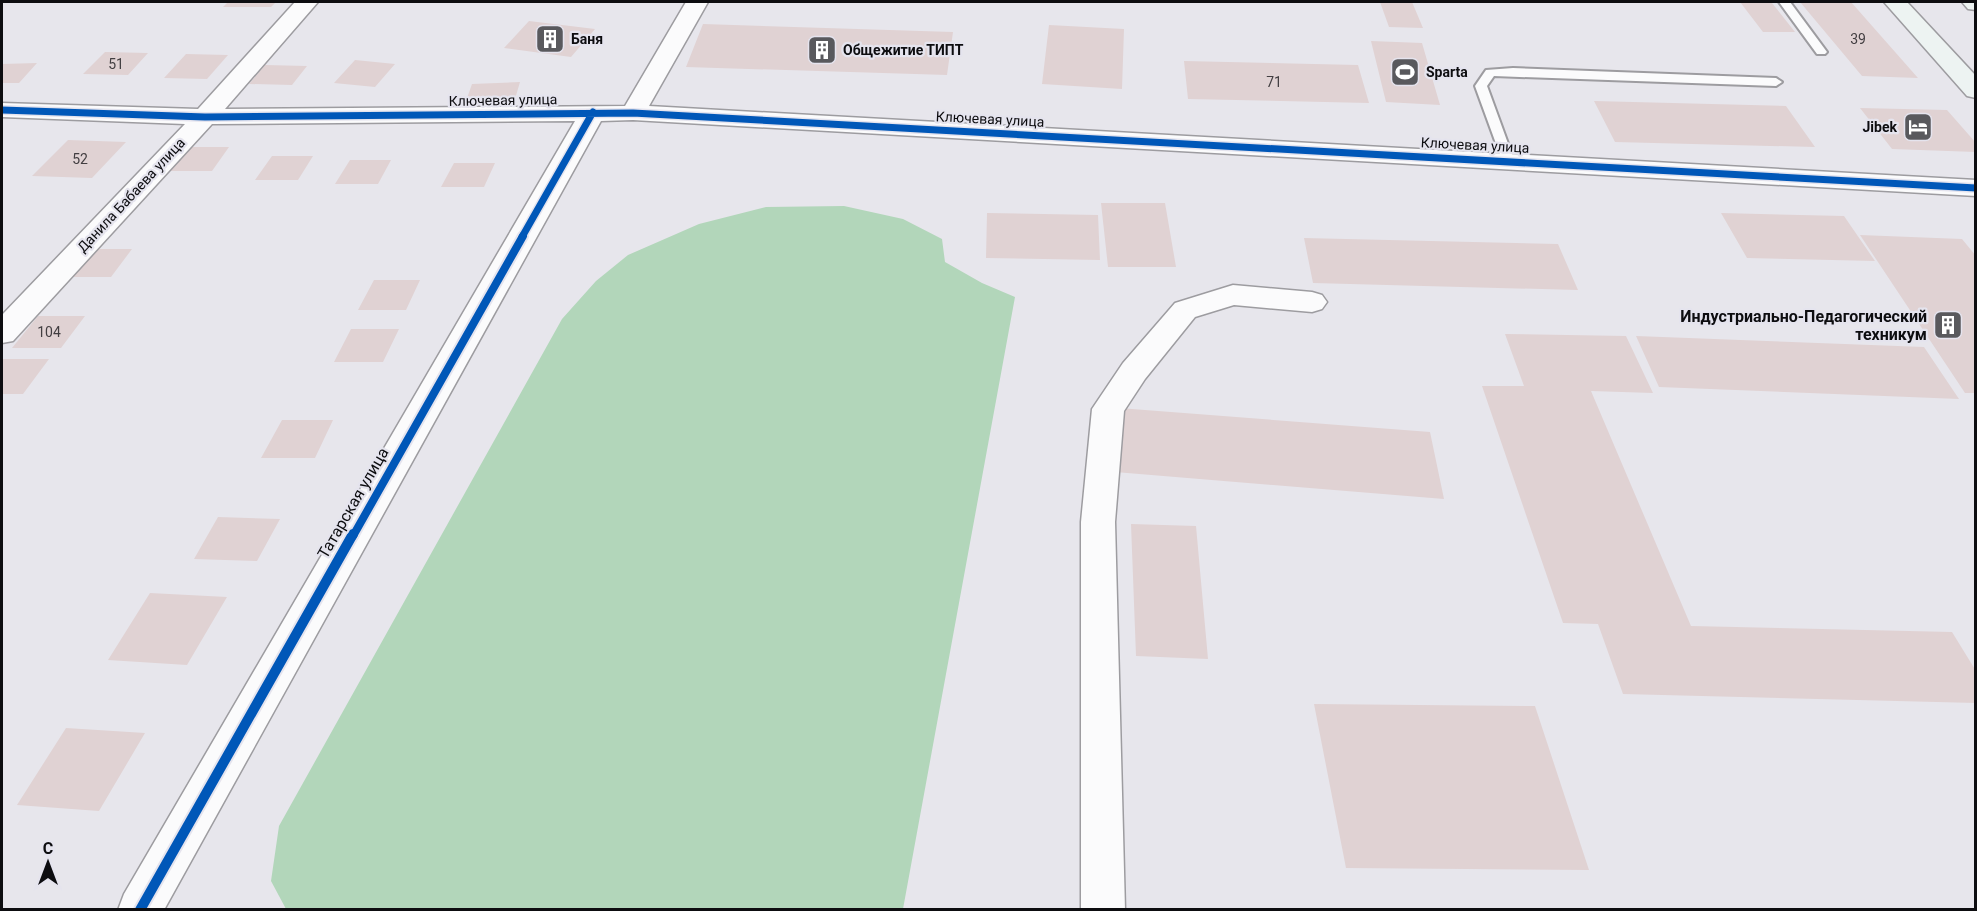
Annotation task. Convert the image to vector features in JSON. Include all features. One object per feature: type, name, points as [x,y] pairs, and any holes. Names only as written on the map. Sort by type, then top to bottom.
[{"type":"main road","points":[[1895,2],[1976,91]]},
{"type":"street","name":"Данила Бабаева улица","points":[[2,333],[205,117],[307,2]]},
{"type":"street","points":[[633,113],[697,2]]},
{"type":"street","name":"Ключевая улица","points":[[2,110],[205,117],[633,113],[1508,160],[1976,188]]},
{"type":"street","name":"Татарская улица","points":[[140,909],[593,112]]},
{"type":"street","points":[[1102,909],[1098,522],[1108,409],[1134,371],[1185,310],[1233,295],[1312,302]]},
{"type":"lane","points":[[1785,2],[1821,52]]},
{"type":"lane","points":[[1508,160],[1481,86],[1490,74],[1513,72],[1776,82]]},
{"type":"green space","points":[[844,206],[903,219],[942,239],[945,262],[982,283],[1015,297],[903,909],[286,909],[271,881],[279,826],[562,319],[596,281],[628,255],[699,224],[766,207]]},
{"type":"building","points":[[228,2],[276,2],[271,7],[223,7]]},
{"type":"building","points":[[1380,2],[1412,2],[1423,28],[1389,27]]},
{"type":"building","points":[[1740,2],[1772,3],[1795,32],[1763,32]]},
{"type":"building","points":[[1800,2],[1851,2],[1918,78],[1862,76]]},
{"type":"building","name":"Баня","points":[[529,21],[595,29],[571,57],[504,48]]},
{"type":"building","name":"Общежитие ТИПТ","points":[[703,24],[953,32],[947,75],[686,67]]},
{"type":"building","points":[[1049,25],[1124,29],[1122,89],[1042,84]]},
{"type":"building","name":"Sparta","points":[[1371,41],[1422,43],[1440,105],[1386,102]]},
{"type":"building","points":[[105,52],[148,53],[128,75],[83,74]]},
{"type":"building","points":[[186,54],[228,55],[207,79],[164,78]]},
{"type":"building","points":[[355,60],[395,64],[375,87],[334,83]]},
{"type":"building","points":[[1184,61],[1358,65],[1369,103],[1188,99]]},
{"type":"building","points":[[37,63],[19,83],[2,83],[2,64]]},
{"type":"building","points":[[265,65],[307,66],[292,85],[249,84]]},
{"type":"building","points":[[520,82],[515,99],[466,101],[472,84]]},
{"type":"building","points":[[1594,101],[1786,106],[1815,147],[1615,142]]},
{"type":"building","name":"Jibek","points":[[1860,108],[1947,110],[1976,143],[1976,152],[1892,149]]},
{"type":"building","points":[[68,140],[126,142],[92,178],[32,176]]},
{"type":"building","points":[[188,147],[229,147],[212,171],[170,171]]},
{"type":"building","points":[[272,156],[313,156],[298,180],[255,180]]},
{"type":"building","points":[[350,160],[391,160],[378,184],[335,184]]},
{"type":"building","points":[[454,163],[495,163],[484,187],[441,187]]},
{"type":"building","points":[[1101,203],[1165,203],[1176,267],[1108,267]]},
{"type":"building","points":[[987,213],[1098,215],[1100,260],[986,258]]},
{"type":"building","points":[[1721,213],[1844,216],[1875,261],[1747,258]]},
{"type":"building","name":"Индустриально-Педагогический техникум","points":[[1860,235],[1962,239],[1976,256],[1976,393],[1965,393]]},
{"type":"building","points":[[1304,238],[1558,244],[1578,290],[1313,283]]},
{"type":"building","points":[[87,249],[132,249],[111,277],[65,277]]},
{"type":"building","points":[[374,280],[420,280],[406,310],[358,310]]},
{"type":"building","points":[[38,316],[85,316],[61,348],[12,348]]},
{"type":"building","points":[[351,329],[399,329],[383,362],[334,362]]},
{"type":"building","points":[[1505,334],[1626,336],[1653,393],[1591,391],[1691,626],[1952,632],[1976,671],[1976,703],[1623,694],[1598,624],[1563,623],[1482,386],[1524,386]]},
{"type":"building","points":[[1636,336],[1924,347],[1959,399],[1659,387]]},
{"type":"building","points":[[2,359],[49,359],[23,394],[2,394]]},
{"type":"building","points":[[1119,408],[1430,432],[1444,499],[1115,472]]},
{"type":"building","points":[[282,420],[333,420],[315,458],[261,458]]},
{"type":"building","points":[[218,517],[280,519],[257,561],[194,559]]},
{"type":"building","points":[[1131,524],[1196,526],[1208,659],[1136,656]]},
{"type":"building","points":[[150,593],[227,597],[187,665],[108,660]]},
{"type":"building","points":[[1314,704],[1535,706],[1589,870],[1346,868]]},
{"type":"building","points":[[66,728],[145,733],[99,811],[17,805]]},
{"type":"cycle path","points":[[2,110],[205,117],[633,113],[1976,188]]},
{"type":"cycle path","points":[[140,910],[593,112]]},
{"type":"place","name":"Баня","points":[[550,39]]},
{"type":"place","name":"Общежитие ТИПТ","points":[[822,50]]},
{"type":"place","name":"Sparta","points":[[1405,72]]},
{"type":"place","name":"Jibek","points":[[1918,127]]},
{"type":"place","name":"Индустриально-Педагогический техникум","points":[[1948,325]]}]
